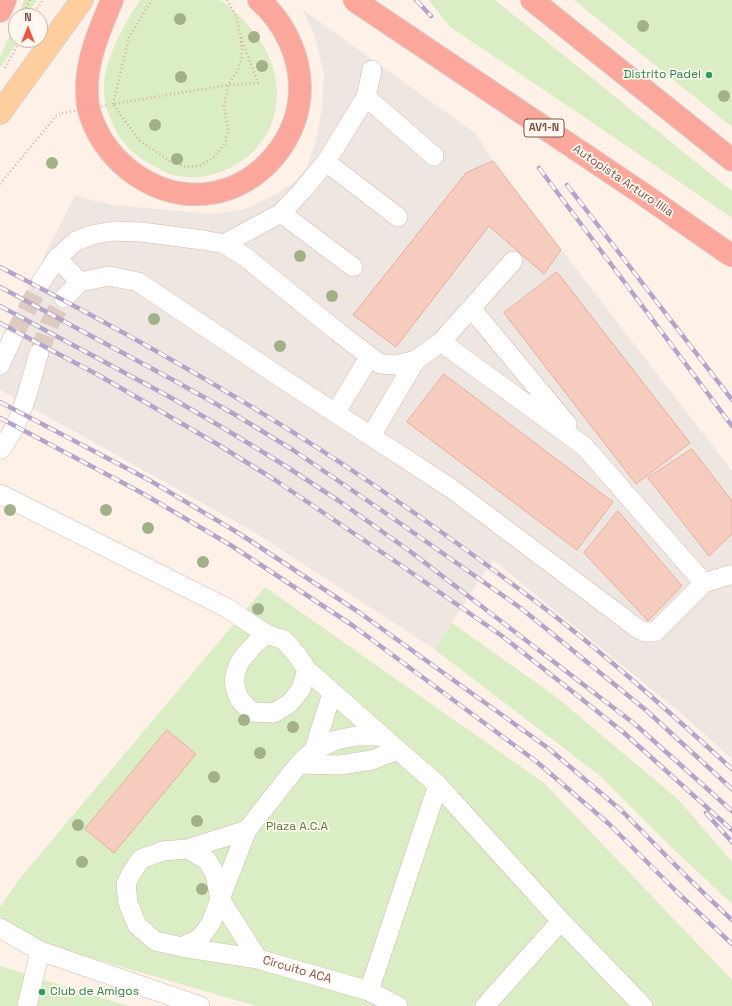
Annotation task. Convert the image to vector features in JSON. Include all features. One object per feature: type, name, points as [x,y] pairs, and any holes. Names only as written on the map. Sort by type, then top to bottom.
[{"type":"highway","points":[[0,11],[4,0]]},
{"type":"highway","points":[[112,0],[95,44],[88,73],[88,99],[90,112],[100,137],[114,157],[138,177],[166,190],[196,194],[212,193],[227,189],[252,176],[276,155],[291,132],[295,121],[300,95],[300,82],[295,55],[285,32],[272,14],[259,0]]},
{"type":"highway","name":"Autopista Arturo Illia","points":[[354,0],[640,192],[732,256]]},
{"type":"highway","points":[[532,0],[732,160]]},
{"type":"main road","points":[[0,113],[82,0]]},
{"type":"street","points":[[224,244],[281,214],[326,162],[366,97],[372,70]]},
{"type":"street","points":[[366,97],[434,156]]},
{"type":"street","points":[[326,162],[398,217]]},
{"type":"street","points":[[281,214],[353,267]]},
{"type":"street","points":[[41,282],[57,258],[76,241],[92,234],[113,231],[140,232],[224,244],[244,256],[380,364],[396,365],[416,360]]},
{"type":"street","points":[[57,258],[80,282]]},
{"type":"street","points":[[371,436],[416,360],[440,342],[513,261]]},
{"type":"street","points":[[64,298],[80,282],[109,276],[138,282],[452,489],[637,628],[645,632],[655,632],[704,583],[732,575]]},
{"type":"street","points":[[471,308],[584,446],[704,583]]},
{"type":"street","points":[[0,365],[13,337]]},
{"type":"street","points":[[440,342],[584,446]]},
{"type":"street","points":[[0,450],[11,433],[24,405],[39,353]]},
{"type":"street","points":[[336,412],[370,356]]},
{"type":"street","points":[[0,494],[227,608],[266,634],[284,640],[298,656],[307,670],[438,785],[561,921],[643,1006]]},
{"type":"street","points":[[266,634],[248,650],[238,664],[235,682],[239,699],[252,712],[274,713],[290,703],[301,689],[307,670]]},
{"type":"street","points":[[314,750],[332,693]]},
{"type":"street","points":[[182,947],[200,938],[211,923],[247,830],[298,764],[314,750],[336,740],[356,736],[382,736]]},
{"type":"street","points":[[298,764],[340,765],[372,760],[398,750]]},
{"type":"street","points":[[369,991],[438,785]]},
{"type":"street","points":[[247,830],[187,849],[163,851],[140,860],[126,884],[128,903],[137,925],[155,941],[182,947],[258,959]]},
{"type":"street","points":[[187,849],[207,860],[215,874],[220,899]]},
{"type":"street","name":"Circuito ACA","points":[[220,899],[258,959],[369,991],[398,1006]]},
{"type":"street","points":[[485,1006],[561,921]]},
{"type":"street","points":[[0,928],[40,951],[200,1006]]},
{"type":"street","points":[[27,1006],[40,951]]},
{"type":"path","points":[[152,0],[129,37],[113,104],[139,140],[171,162],[187,167],[200,166],[213,158],[225,143],[228,129],[224,106],[228,86],[238,70],[242,56],[241,38]]},
{"type":"path","points":[[0,184],[56,116],[62,113],[228,86],[258,83],[241,38],[236,16],[227,0]]},
{"type":"path","points":[[3,71],[16,48]]},
{"type":"shaded area","points":[[303,10],[475,133],[493,161],[732,471],[732,759],[676,709],[493,560],[434,649],[254,532],[0,390],[0,345],[75,195],[114,205],[211,214],[245,209],[276,194],[293,183],[307,167],[315,144],[322,109],[324,73],[314,34]]},
{"type":"green space","points":[[24,0],[37,0],[32,8],[21,8]]},
{"type":"green space","points":[[140,0],[218,0],[227,5],[237,14],[261,41],[271,61],[276,82],[277,93],[274,116],[269,130],[260,143],[250,155],[237,164],[208,176],[193,177],[169,174],[138,156],[122,141],[118,135],[111,121],[104,94],[106,70],[115,45]]},
{"type":"green space","points":[[429,0],[495,0],[732,191],[732,218],[450,27]]},
{"type":"green space","name":"Distrito Padel","points":[[574,0],[732,0],[732,127]]},
{"type":"green space","points":[[8,39],[8,48],[14,48],[0,68],[0,57]]},
{"type":"green space","name":"Plaza A.C.A","points":[[265,587],[544,783],[732,980],[732,1006],[256,1006],[50,946],[0,917],[0,907],[21,877]]},
{"type":"green space","points":[[452,623],[555,696],[679,800],[732,862],[732,904],[669,845],[599,775],[434,649]]},
{"type":"green space","name":"Club de Amigos","points":[[0,966],[128,1006],[0,1006]]},
{"type":"building","points":[[493,161],[561,250],[544,274],[489,226],[396,347],[353,315],[466,173]]},
{"type":"building","points":[[557,272],[690,443],[636,484],[504,313]]},
{"type":"building","points":[[444,374],[613,502],[577,550],[407,422]]},
{"type":"building","points":[[692,449],[732,501],[732,534],[709,556],[648,478]]},
{"type":"building","points":[[618,511],[682,586],[648,621],[584,553]]},
{"type":"building","points":[[167,730],[196,754],[114,853],[85,829]]},
{"type":"tunnel","points":[[13,337],[41,282]]},
{"type":"tunnel","points":[[39,353],[50,323],[64,298]]},
{"type":"railway","points":[[416,0],[431,16]]},
{"type":"railway","points":[[539,168],[732,426]]},
{"type":"railway","points":[[567,185],[732,400]]},
{"type":"railway","points":[[0,267],[181,365],[313,445],[378,488],[466,550],[557,618],[634,681],[732,769]]},
{"type":"railway","points":[[0,287],[234,414],[293,450],[384,512],[522,609],[647,711],[732,789]]},
{"type":"railway","points":[[0,306],[168,396],[284,465],[339,501],[411,552],[636,725],[732,811]]},
{"type":"railway","points":[[0,323],[100,376],[217,444],[275,480],[402,566],[502,636],[578,696],[623,732],[732,830]]},
{"type":"railway","points":[[0,402],[149,480],[240,534],[360,613],[548,748],[622,811],[732,920]]},
{"type":"railway","points":[[0,418],[142,493],[232,546],[352,625],[537,762],[609,824],[678,893],[732,944]]},
{"type":"railway","points":[[706,813],[732,842]]},
{"type":"place","name":"Distrito Padel","points":[[709,75]]},
{"type":"place","name":"Club de Amigos","points":[[42,992]]}]
